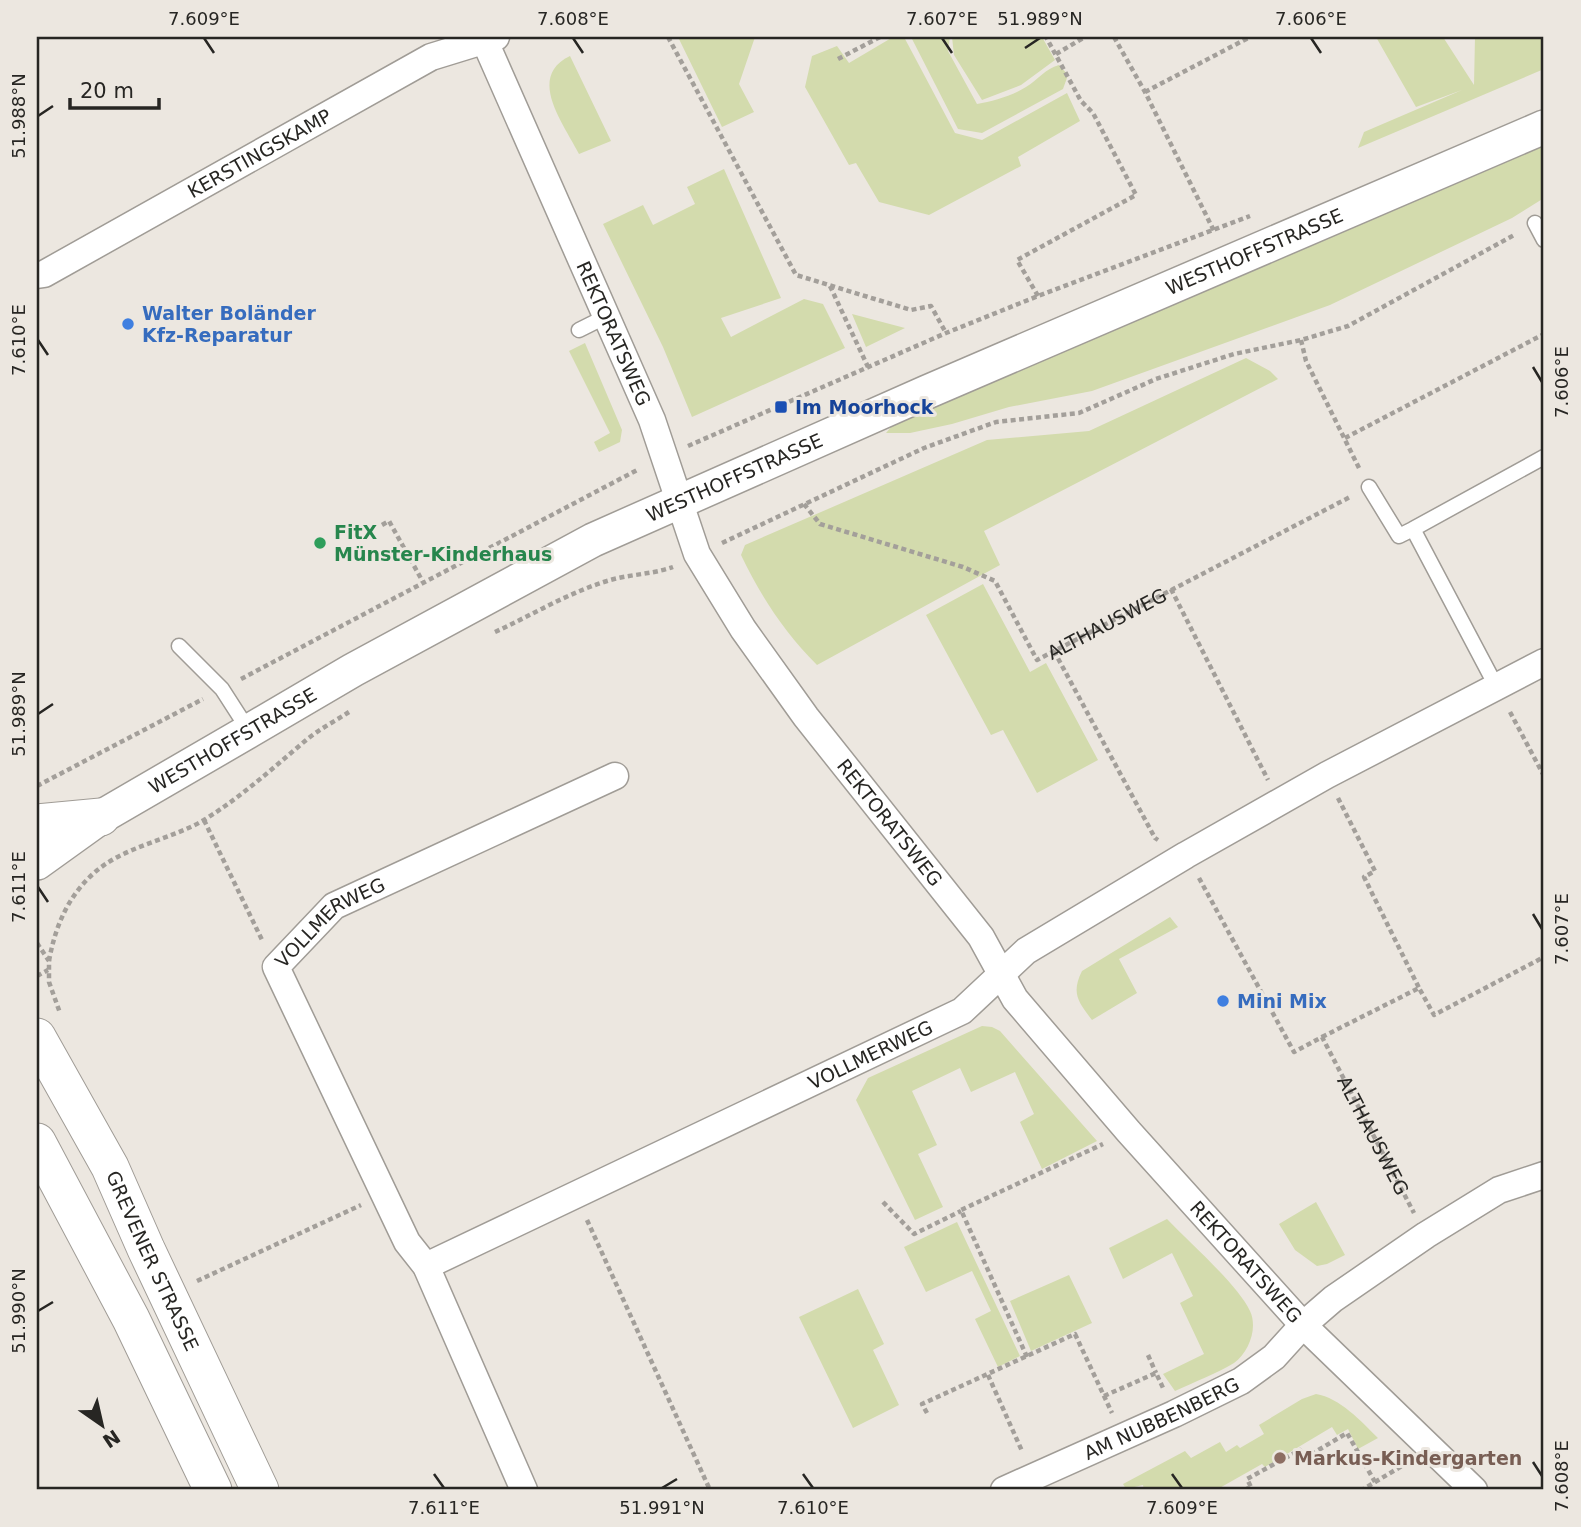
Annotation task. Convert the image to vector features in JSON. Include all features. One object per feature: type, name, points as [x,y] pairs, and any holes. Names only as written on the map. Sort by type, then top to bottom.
[{"type":"main road","points":[[37,823],[101,817]]},
{"type":"main road","name":"GREVENER STRASSE","points":[[37,1037],[110,1167],[260,1490]]},
{"type":"main road","points":[[37,1143],[131,1319],[213,1490]]},
{"type":"street","name":"KERSTINGSKAMP","points":[[37,275],[44,274],[431,57],[488,38]]},
{"type":"street","name":"REKTORATSWEG","points":[[488,38],[652,420],[697,554],[743,629],[798,706],[981,937],[1014,999],[1129,1132],[1303,1325],[1474,1490]]},
{"type":"street","name":"WESTHOFFSTRASSE","points":[[37,863],[101,817],[248,731],[565,555],[678,501],[927,392],[1544,127]]},
{"type":"street","points":[[1002,974],[1026,951],[1186,855],[1327,775],[1544,662]]},
{"type":"street","name":"VOLLMERWEG","points":[[524,1490],[426,1266],[408,1242],[275,967],[334,906],[615,776]]},
{"type":"street","name":"VOLLMERWEG","points":[[426,1266],[962,1011],[1002,974]]},
{"type":"street","points":[[1303,1325],[1333,1299],[1426,1235],[1499,1190],[1544,1175]]},
{"type":"street","name":"AM NUBBENBERG","points":[[1004,1490],[1241,1381],[1274,1357],[1303,1325]]},
{"type":"lane","points":[[1535,223],[1544,240]]},
{"type":"lane","points":[[579,330],[607,316]]},
{"type":"lane","points":[[1368,487],[1399,536],[1544,457]]},
{"type":"lane","points":[[1413,529],[1496,686]]},
{"type":"lane","points":[[179,646],[222,689],[248,731]]},
{"type":"path","points":[[668,37],[796,275],[911,310],[931,306],[946,333]]},
{"type":"path","points":[[838,59],[880,37]]},
{"type":"path","points":[[1038,296],[1017,260],[1136,195],[1093,113],[1081,101],[1046,37]]},
{"type":"path","points":[[1056,54],[1085,37]]},
{"type":"path","points":[[1114,37],[1145,92],[1214,231]]},
{"type":"path","points":[[1145,92],[1251,37]]},
{"type":"path","points":[[37,786],[627,474],[946,333],[1252,215]]},
{"type":"path","points":[[493,633],[586,588],[615,579],[654,573],[923,448],[996,422],[1080,413],[1156,379],[1234,354],[1301,340],[1348,326],[1535,223]]},
{"type":"path","points":[[830,285],[868,367]]},
{"type":"path","points":[[1345,438],[1544,334]]},
{"type":"path","points":[[1301,340],[1306,361],[1368,487]]},
{"type":"path","name":"ALTHAUSWEG","points":[[804,504],[820,524],[963,567],[995,581],[1037,660],[1368,487]]},
{"type":"path","points":[[382,525],[389,521],[423,582]]},
{"type":"path","points":[[1171,589],[1279,802]]},
{"type":"path","points":[[1054,651],[1155,838],[1186,855],[1294,1052],[1419,988]]},
{"type":"path","points":[[1496,686],[1544,776]]},
{"type":"path","points":[[49,961],[62,916],[76,892],[95,872],[130,852],[204,820],[258,783],[306,740],[350,711]]},
{"type":"path","points":[[1327,775],[1375,871],[1364,877],[1434,1015],[1544,957]]},
{"type":"path","points":[[204,820],[275,967]]},
{"type":"path","points":[[37,976],[48,970]]},
{"type":"path","name":"ALTHAUSWEG","points":[[1322,1037],[1426,1235]]},
{"type":"path","points":[[883,1202],[914,1234],[1129,1132]]},
{"type":"path","points":[[189,1284],[384,1194]]},
{"type":"path","points":[[575,1195],[710,1490]]},
{"type":"path","points":[[961,1210],[1027,1357]]},
{"type":"path","points":[[927,1413],[922,1404],[1075,1334],[1123,1436]]},
{"type":"path","points":[[1148,1355],[1174,1414]]},
{"type":"path","points":[[1104,1396],[1156,1373]]},
{"type":"path","points":[[988,1375],[1033,1477]]},
{"type":"path","points":[[1244,1490],[1251,1486],[1247,1479],[1300,1450],[1304,1458],[1347,1433],[1375,1482]]},
{"type":"path","points":[[1361,1490],[1432,1449]]},
{"type":"green space","points":[[678,37],[755,37],[739,84],[754,112],[722,127]]},
{"type":"green space","points":[[893,37],[904,37],[955,133],[982,140],[1067,93],[1080,121],[1018,157],[1021,166],[929,215],[879,202],[856,163],[849,165],[805,87],[812,56],[837,46],[849,63]]},
{"type":"green space","points":[[911,37],[950,37],[948,51],[977,104],[1015,93],[1059,65],[1068,75],[1063,89],[982,133],[958,129]]},
{"type":"green space","points":[[952,37],[1042,37],[1055,60],[1021,85],[982,100],[954,55]]},
{"type":"green space","points":[[1376,37],[1443,37],[1474,85],[1475,37],[1538,37],[1544,39],[1544,69],[1358,148],[1364,132],[1462,90],[1416,107]]},
{"type":"green space","points":[[570,56],[611,141],[579,154],[552,102],[550,88],[551,76],[557,65]]},
{"type":"green space","points":[[1544,144],[1544,198],[1512,218],[1330,305],[1092,391],[1009,407],[910,433],[886,433],[897,420]]},
{"type":"green space","points":[[724,169],[781,298],[721,318],[731,337],[804,299],[823,304],[845,348],[692,417],[663,347],[603,224],[643,205],[653,225],[695,204],[687,187]]},
{"type":"green space","points":[[852,314],[905,328],[866,347]]},
{"type":"green space","points":[[585,343],[622,430],[620,442],[599,452],[594,442],[610,433],[569,351]]},
{"type":"green space","points":[[1246,358],[1270,371],[1278,379],[984,531],[1000,565],[817,665],[774,614],[741,555],[745,545],[987,440],[1089,431]]},
{"type":"green space","points":[[983,584],[1030,672],[1046,663],[1098,760],[1037,793],[1003,730],[991,735],[926,615]]},
{"type":"green space","points":[[1170,917],[1178,927],[1119,959],[1137,993],[1092,1020],[1078,997],[1077,985],[1082,971]]},
{"type":"green space","points":[[982,1026],[1000,1031],[1097,1141],[1042,1169],[1020,1122],[1034,1114],[1015,1072],[971,1092],[960,1068],[912,1091],[937,1145],[918,1154],[943,1207],[915,1220],[856,1100],[868,1078]]},
{"type":"green space","points":[[1316,1202],[1345,1255],[1317,1266],[1295,1250],[1279,1224]]},
{"type":"green space","points":[[1167,1219],[1235,1289],[1250,1311],[1253,1325],[1248,1346],[1234,1363],[1175,1391],[1163,1374],[1204,1354],[1180,1303],[1193,1296],[1172,1253],[1123,1279],[1109,1248]]},
{"type":"green space","points":[[957,1222],[1020,1356],[998,1367],[975,1319],[991,1311],[972,1271],[926,1292],[904,1247]]},
{"type":"green space","points":[[1069,1275],[1092,1323],[1031,1351],[1010,1301]]},
{"type":"green space","points":[[858,1289],[884,1344],[873,1350],[899,1405],[853,1428],[799,1317]]},
{"type":"green space","points":[[1316,1394],[1342,1405],[1378,1438],[1358,1449],[1348,1429],[1337,1435],[1332,1427],[1265,1467],[1262,1464],[1216,1490],[1144,1490],[1143,1485],[1126,1489],[1123,1484],[1185,1451],[1191,1458],[1220,1442],[1226,1452],[1237,1445],[1240,1448],[1264,1434],[1259,1425],[1302,1399]]},
{"type":"place","name":"Walter Boländer Kfz-Reparatur","points":[[128,324]]},
{"type":"place","name":"Im Moorhock","points":[[781,407]]},
{"type":"place","name":"FitX Münster-Kinderhaus","points":[[320,543]]},
{"type":"place","name":"Mini Mix","points":[[1223,1001]]},
{"type":"place","name":"Markus-Kindergarten","points":[[1280,1458]]}]
